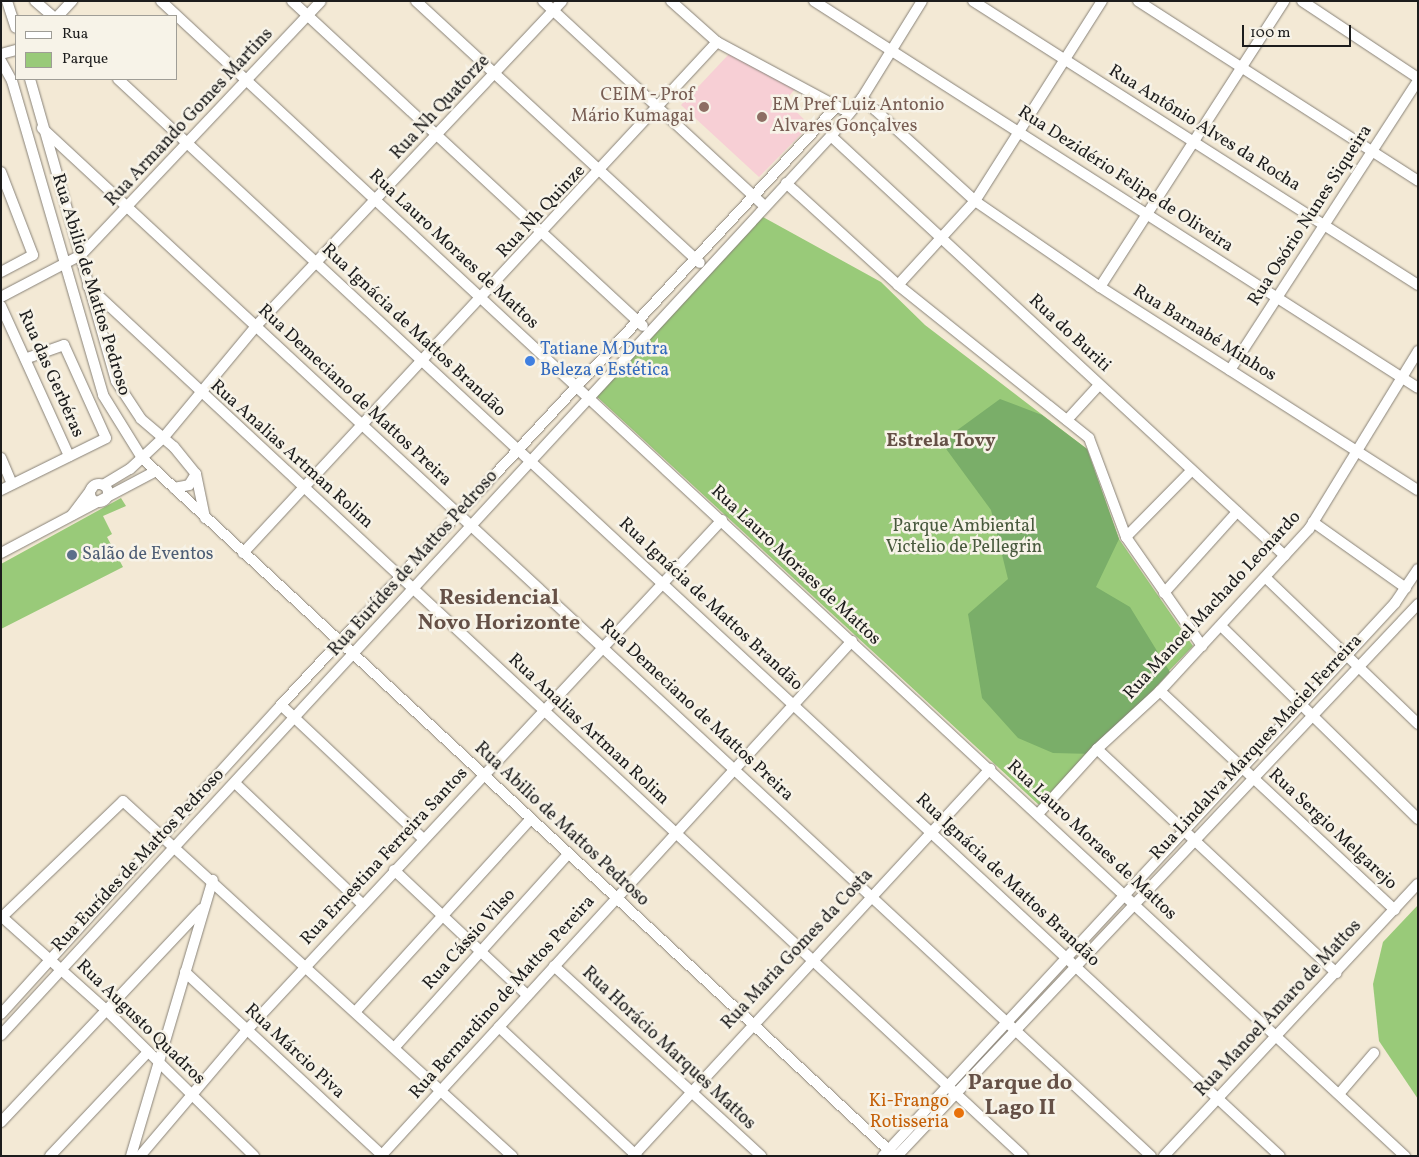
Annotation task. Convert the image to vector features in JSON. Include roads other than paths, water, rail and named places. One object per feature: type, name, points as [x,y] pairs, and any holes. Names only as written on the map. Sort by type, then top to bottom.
[{"type":"street","points":[[35,1],[51,15]]},
{"type":"street","points":[[59,15],[72,1]]},
{"type":"street","name":"Rua Lauro Moraes de Mattos","points":[[161,1],[176,15]]},
{"type":"street","points":[[292,1],[436,138],[648,331]]},
{"type":"street","name":"Rua Armando Gomes Martins","points":[[68,268],[129,209],[322,1]]},
{"type":"street","points":[[416,1],[600,173],[706,268]]},
{"type":"street","points":[[543,1],[764,206]]},
{"type":"street","name":"Rua Nh Quatorze","points":[[92,488],[103,485],[130,469],[164,437],[256,326],[436,138],[562,1]]},
{"type":"street","points":[[671,1],[717,42],[849,114]]},
{"type":"street","name":"Rua Dezidério Felipe de Oliveira","points":[[814,1],[1020,131],[1418,388]]},
{"type":"street","name":"Rua Eurídes de Mattos Pedroso","points":[[1,1035],[59,969],[296,718],[706,268],[831,136],[862,98],[922,1]]},
{"type":"street","name":"Rua Antônio Alves da Rocha","points":[[973,1],[1418,285]]},
{"type":"street","points":[[898,285],[943,239],[975,201],[1020,131],[1062,59],[1102,1]]},
{"type":"street","points":[[1138,1],[1418,181]]},
{"type":"street","points":[[1100,287],[1195,143],[1284,1]]},
{"type":"street","points":[[1302,1],[1418,79]]},
{"type":"street","points":[[5,2],[15,26]]},
{"type":"street","name":"Rua Lauro Moraes de Mattos","points":[[178,17],[375,202],[722,520],[1405,1156]]},
{"type":"street","name":"Rua Nh Quinze","points":[[243,554],[422,361],[483,300],[717,42]]},
{"type":"street","points":[[1,54],[15,50]]},
{"type":"street","name":"Rua Abilio de Mattos Pedroso","points":[[1,61],[12,81],[68,268],[103,395],[142,458],[154,472],[174,488],[243,554],[354,654],[891,1154]]},
{"type":"street","name":"Rua Osório Nunes Siqueira","points":[[1230,370],[1372,153],[1418,79]]},
{"type":"street","name":"Rua Abilio de Mattos Pedroso","points":[[30,80],[42,128],[81,255],[88,286],[123,395],[141,419],[164,437],[196,474],[205,518]]},
{"type":"street","name":"Rua Ignácia de Mattos Brandão","points":[[119,80],[1280,1156]]},
{"type":"street","name":"Rua Barnabé Minhos","points":[[862,98],[975,201],[1100,287],[1418,490]]},
{"type":"street","name":"Rua Eurídes de Mattos Pedroso","points":[[1,1014],[339,642],[576,386],[639,323],[753,195],[837,106]]},
{"type":"street","name":"Rua Demeciano de Mattos Preira","points":[[42,128],[1151,1156]]},
{"type":"street","name":"Rua do Buriti","points":[[831,136],[1285,556]]},
{"type":"street","points":[[1,172],[33,255],[1,272]]},
{"type":"street","points":[[786,183],[898,285],[1067,420],[1097,449],[1126,537],[1202,646]]},
{"type":"street","points":[[1,297],[68,268]]},
{"type":"street","points":[[1,301],[68,268]]},
{"type":"street","name":"Rua Analias Artman Rolim","points":[[88,286],[199,393],[304,487],[1023,1156]]},
{"type":"street","name":"Rua das Gerbéras","points":[[1,306],[69,456]]},
{"type":"street","points":[[1,490],[106,438],[64,345],[25,359]]},
{"type":"street","name":"Rua Manoel Machado Leonardo","points":[[1038,814],[1098,749],[1160,691],[1266,578],[1313,522],[1355,449],[1418,351]]},
{"type":"street","points":[[1067,420],[1100,384]]},
{"type":"street","points":[[1,458],[12,484]]},
{"type":"street","points":[[130,469],[139,483]]},
{"type":"street","points":[[1126,537],[1191,471]]},
{"type":"street","points":[[1,553],[139,483],[154,472]]},
{"type":"street","points":[[174,488],[190,485],[196,474]]},
{"type":"street","points":[[103,485],[108,493],[104,500]]},
{"type":"street","points":[[92,488],[93,499],[104,500]]},
{"type":"street","points":[[66,521],[92,488]]},
{"type":"street","points":[[1164,592],[1237,512]]},
{"type":"street","name":"Rua Ernestina Ferreira Santos","points":[[140,1156],[189,1093],[246,1030],[722,520]]},
{"type":"street","points":[[1313,522],[1406,588]]},
{"type":"street","name":"Rua Lindalva Marques Maciel Ferreira","points":[[891,1154],[1069,961],[1124,894],[1185,831],[1346,655],[1406,588],[1418,569]]},
{"type":"street","points":[[1266,578],[1418,724]]},
{"type":"street","name":"Rua Lindalva Marques Maciel Ferreira","points":[[1069,961],[1135,903],[1311,712],[1417,603]]},
{"type":"street","points":[[1221,626],[1311,712],[1418,819]]},
{"type":"street","name":"Rua Bernardino de Mattos Pereira","points":[[382,1156],[852,641]]},
{"type":"street","name":"Rua Sergio Melgarejo","points":[[1160,691],[1395,910]]},
{"type":"street","points":[[281,705],[423,839]]},
{"type":"street","points":[[1098,749],[1336,973]]},
{"type":"street","name":"Rua Maria Gomes da Costa","points":[[635,1155],[810,959],[990,769]]},
{"type":"street","points":[[235,783],[362,904]]},
{"type":"street","points":[[2,917],[123,801],[177,846],[512,1156]]},
{"type":"street","points":[[356,1012],[531,819]]},
{"type":"street","name":"Rua Cássio Vilso","points":[[395,1047],[568,854]]},
{"type":"street","points":[[394,870],[527,995]]},
{"type":"street","points":[[131,1156],[157,1060],[185,972],[202,909],[213,880]]},
{"type":"street","name":"Rua Manoel Amaro de Mattos","points":[[1164,1156],[1418,884]]},
{"type":"street","points":[[1,1122],[202,909]]},
{"type":"street","name":"Rua Augusto Quadros","points":[[2,917],[106,1010],[254,1156]]},
{"type":"street","name":"Rua Horácio Marques Mattos","points":[[554,966],[761,1156]]},
{"type":"street","name":"Rua Márcio Piva","points":[[185,972],[382,1156]]},
{"type":"street","points":[[499,1027],[635,1155]]},
{"type":"street","points":[[50,1156],[148,1052]]},
{"type":"street","points":[[1339,1094],[1374,1053]]},
{"type":"place","name":"CEIM - Prof Mário Kumagai","points":[[704,107]]},
{"type":"place","name":"EM Pref Luiz Antonio Alvares Gonçalves","points":[[762,117]]},
{"type":"place","name":"Tatiane M Dutra Beleza e Estética","points":[[530,361]]},
{"type":"place","name":"Salão de Eventos","points":[[72,555]]},
{"type":"place","name":"Ki-Frango Rotisseria","points":[[959,1113]]},
{"type":"district","name":"Estrela Tovy","points":[[941,442]]},
{"type":"district","name":"Residencial Novo Horizonte","points":[[499,610]]},
{"type":"district","name":"Parque do Lago II","points":[[1020,1096]]},
{"type":"park label","name":"Parque Ambiental Victelio de Pellegrin","points":[[964,538]]}]
